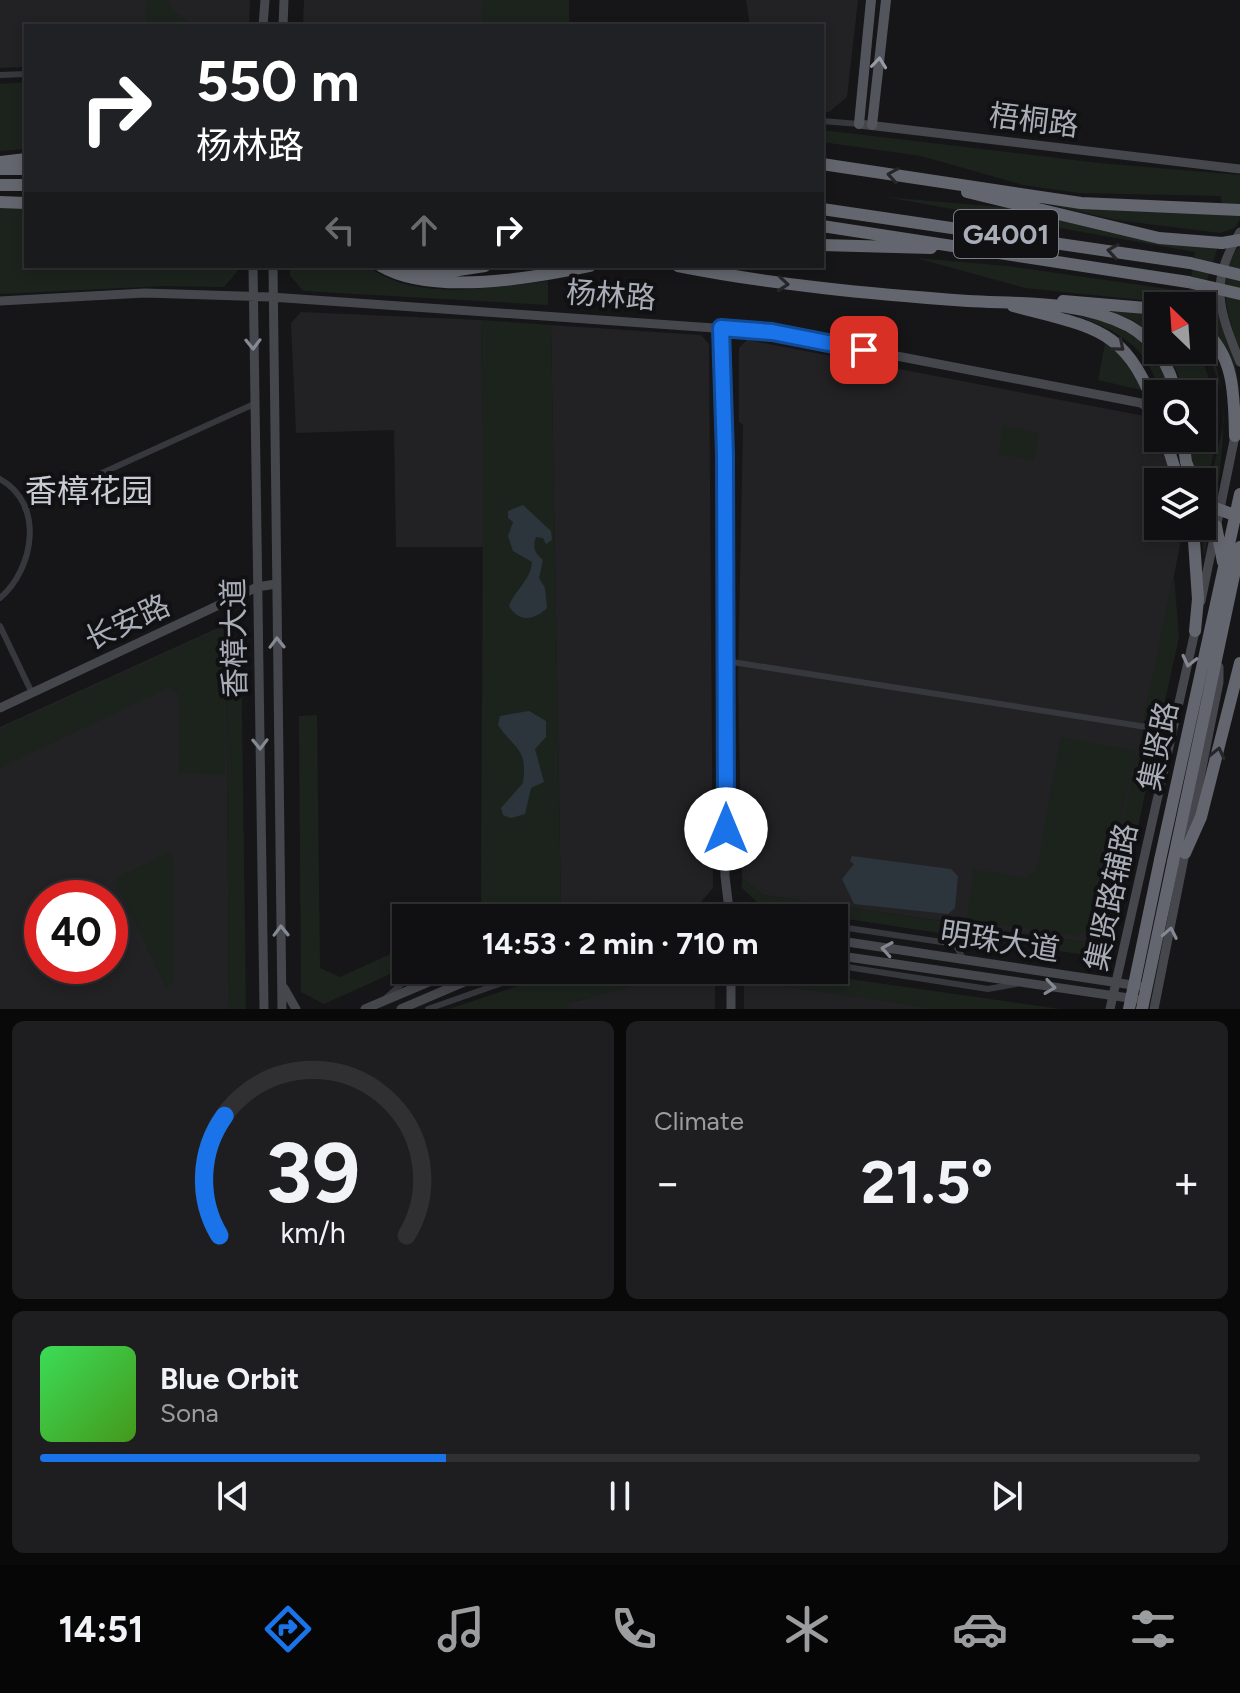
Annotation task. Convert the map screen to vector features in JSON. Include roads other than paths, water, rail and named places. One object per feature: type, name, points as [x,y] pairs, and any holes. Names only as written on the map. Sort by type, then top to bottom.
[{"type":"highway","points":[[0,162],[24,159]]},
{"type":"highway","points":[[824,164],[1081,203],[1240,210]]},
{"type":"highway","points":[[0,169],[24,169]]},
{"type":"highway","points":[[934,181],[977,195],[1159,238],[1222,243],[1240,240]]},
{"type":"highway","points":[[0,185],[24,185]]},
{"type":"highway","points":[[824,201],[899,219]]},
{"type":"highway","points":[[0,202],[24,203]]},
{"type":"highway","name":"G4001","points":[[824,209],[1190,263],[1240,275]]},
{"type":"highway","name":"G4001","points":[[824,226],[998,251],[1188,282],[1240,294]]},
{"type":"highway","points":[[824,245],[998,251]]},
{"type":"highway","points":[[387,268],[413,277],[446,281],[556,273],[580,268]]},
{"type":"highway","points":[[424,268],[452,271],[472,268]]},
{"type":"highway","points":[[689,268],[768,283],[1144,308]]},
{"type":"highway","points":[[994,300],[1089,327],[1116,341],[1137,365],[1144,382]]},
{"type":"highway","points":[[1040,301],[1126,325],[1142,335],[1166,365],[1172,380]]},
{"type":"highway","points":[[1216,345],[1223,353],[1231,374],[1235,436]]},
{"type":"highway","name":"集贤路","points":[[1129,1009],[1240,494]]},
{"type":"highway","points":[[1216,508],[1240,517]]},
{"type":"highway","points":[[1216,526],[1224,571]]},
{"type":"highway","points":[[1194,540],[1195,631]]},
{"type":"highway","name":"集贤路","points":[[1142,1009],[1240,547]]},
{"type":"highway","points":[[1185,853],[1201,817],[1240,663]]},
{"type":"main road","points":[[859,124],[871,0]]},
{"type":"main road","points":[[872,125],[886,0]]},
{"type":"street","points":[[263,24],[265,0]]},
{"type":"street","points":[[283,24],[284,0]]},
{"type":"street","points":[[0,75],[24,74]]},
{"type":"street","name":"梧桐路","points":[[824,121],[1240,169]]},
{"type":"street","points":[[1240,232],[1219,275],[1222,308],[1240,362]]},
{"type":"street","name":"香樟大道","points":[[253,268],[264,1009]]},
{"type":"street","name":"香樟大道","points":[[273,268],[282,1009]]},
{"type":"street","name":"杨林路","points":[[0,301],[145,293],[271,297],[772,332],[1144,404]]},
{"type":"street","points":[[721,328],[726,661],[725,876],[728,904]]},
{"type":"street","points":[[25,508],[254,404]]},
{"type":"street","name":"集贤路辅路","points":[[1216,526],[1240,420]]},
{"type":"street","points":[[0,479],[9,484],[25,508],[31,549],[14,586],[0,598]]},
{"type":"street","name":"集贤路辅路","points":[[1110,1009],[1118,984],[1213,540]]},
{"type":"street","name":"长安路","points":[[0,708],[257,587],[276,584]]},
{"type":"street","points":[[0,626],[32,693]]},
{"type":"street","name":"集贤路辅路","points":[[1155,1005],[1219,682],[1219,648]]},
{"type":"street","points":[[726,661],[1172,731]]},
{"type":"street","points":[[848,929],[955,944]]},
{"type":"street","name":"明珠大道","points":[[848,942],[1158,988]]},
{"type":"street","points":[[943,957],[955,944]]},
{"type":"street","points":[[955,944],[964,960]]},
{"type":"street","name":"明珠大道","points":[[848,957],[1155,1005]]},
{"type":"street","points":[[848,967],[988,989],[1023,983]]},
{"type":"street","points":[[282,984],[296,1009]]},
{"type":"street","points":[[383,1000],[401,984]]},
{"type":"street","points":[[365,1009],[422,984]]},
{"type":"street","points":[[401,1009],[459,984]]},
{"type":"street","points":[[428,1009],[499,984]]},
{"type":"street","points":[[731,984],[731,1009]]},
{"type":"district","name":"香樟花园","points":[[89,491]]}]
